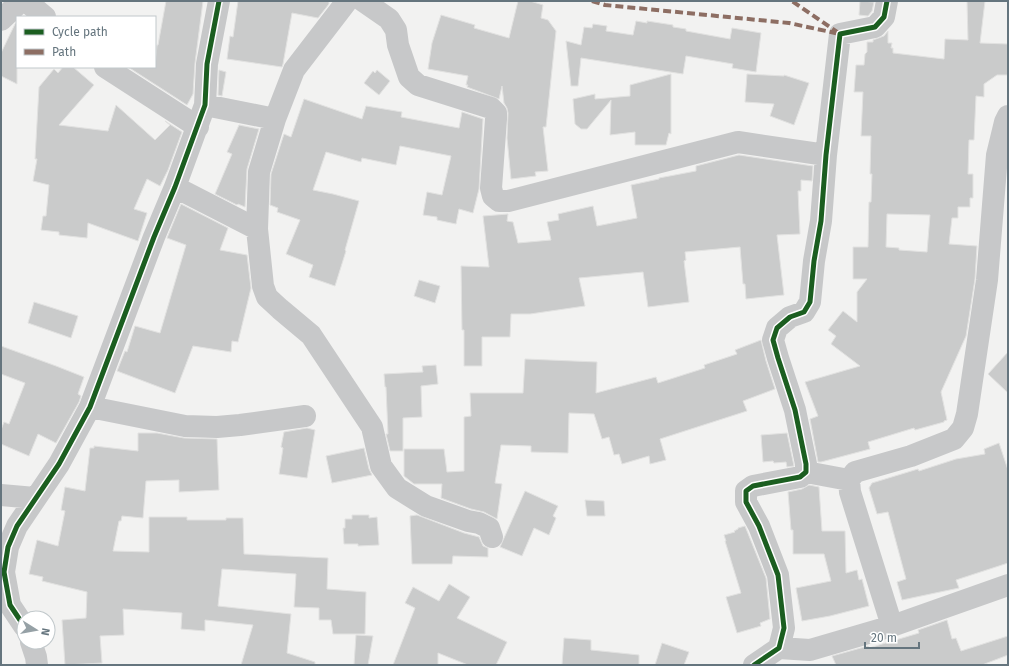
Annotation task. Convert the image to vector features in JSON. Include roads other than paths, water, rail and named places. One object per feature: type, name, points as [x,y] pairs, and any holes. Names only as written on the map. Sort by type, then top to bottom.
[{"type":"street","points":[[1,20],[21,1]]},
{"type":"street","points":[[26,1],[43,16]]},
{"type":"street","points":[[16,614],[10,605],[4,572],[8,547],[17,526],[59,464],[90,407],[154,237],[175,187],[205,105],[207,64],[218,1]]},
{"type":"street","points":[[347,1],[294,70],[259,172],[257,229],[263,286],[267,297],[311,335],[372,427],[381,466],[397,488],[426,506],[468,521],[479,523],[489,528],[492,537]]},
{"type":"street","points":[[363,1],[389,19],[396,30],[398,45],[409,77],[418,85],[491,108],[496,113],[491,188],[492,196],[500,201],[508,201],[738,142],[826,156]]},
{"type":"street","points":[[806,472],[806,464],[795,410],[773,340],[777,328],[790,317],[804,312],[810,302],[814,260],[821,221],[826,156],[840,34],[875,27],[884,17],[887,1]]},
{"type":"street","points":[[106,68],[198,126]]},
{"type":"street","points":[[205,105],[276,119]]},
{"type":"street","points":[[892,626],[850,492],[849,480],[855,472],[911,456],[954,439],[963,428],[967,414],[987,280],[997,155],[1005,122],[1008,116]]},
{"type":"street","points":[[175,187],[257,229]]},
{"type":"street","points":[[90,407],[185,426],[217,427],[305,416]]},
{"type":"street","points":[[806,472],[849,480]]},
{"type":"street","points":[[754,665],[779,648],[784,628],[778,575],[759,526],[746,502],[746,491],[753,486],[800,477],[806,472]]},
{"type":"street","points":[[1,495],[35,498]]},
{"type":"street","points":[[779,648],[812,658],[892,626],[1008,585]]},
{"type":"street","points":[[34,650],[37,665]]}]
